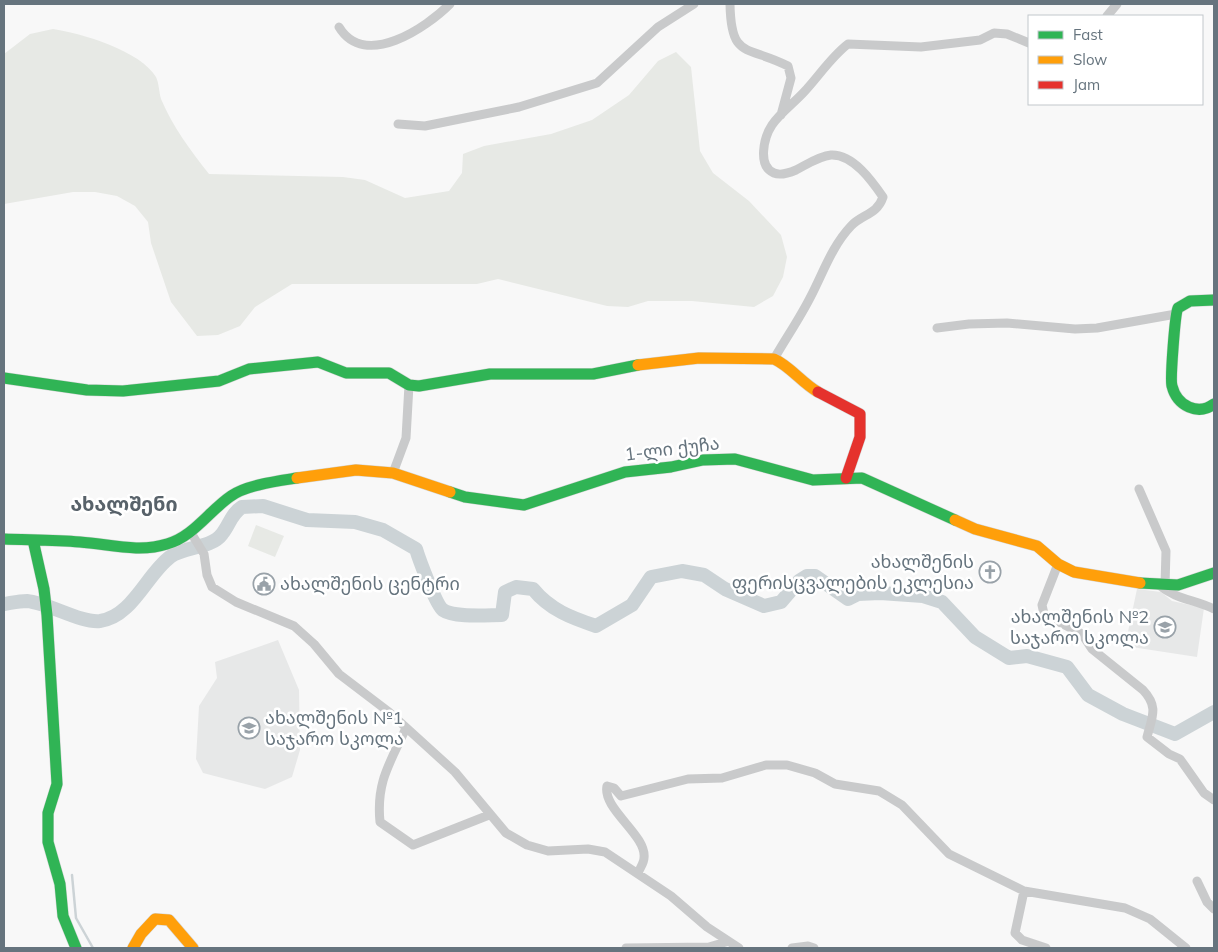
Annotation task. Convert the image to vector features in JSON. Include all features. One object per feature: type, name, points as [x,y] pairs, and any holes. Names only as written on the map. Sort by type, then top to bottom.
[{"type":"street","points":[[339,28],[344,35],[352,40],[379,45],[403,39],[427,23],[450,4]]},
{"type":"street","points":[[398,124],[425,126],[520,107],[597,83],[658,27],[694,4]]},
{"type":"street","points":[[730,4],[730,28],[736,44],[753,54],[772,58],[788,66],[790,78],[780,117]]},
{"type":"street","points":[[1108,15],[1117,4]]},
{"type":"street","points":[[774,359],[811,297],[836,246],[851,225],[872,214],[880,206],[883,197],[871,180],[841,156],[825,157],[792,172],[780,175],[772,172],[767,168],[763,158],[766,138],[772,124],[839,51],[848,44],[921,47],[980,40],[994,34],[1007,34],[1028,43]]},
{"type":"street","points":[[1214,300],[1188,301],[1178,308],[1170,385],[1177,400],[1193,410],[1201,411],[1214,404]]},
{"type":"street","points":[[937,328],[969,324],[1007,323],[1097,328],[1176,314]]},
{"type":"street","points":[[4,378],[87,390],[123,391],[218,381],[249,369],[318,362],[346,373],[389,373],[409,385],[435,386],[490,374],[593,374],[660,361],[699,358],[774,359],[781,362],[804,384],[860,414],[862,420],[861,432],[846,478]]},
{"type":"street","points":[[393,473],[406,438],[409,385]]},
{"type":"street","name":"1-ლი ქუჩა","points":[[4,539],[139,549],[169,544],[191,534],[232,495],[271,482],[356,470],[393,473],[465,497],[524,505],[625,472],[671,467],[703,460],[735,459],[813,480],[862,478],[975,529],[1037,546],[1058,564],[1074,572],[1126,582],[1162,585],[1181,585],[1214,573]]},
{"type":"street","points":[[1139,489],[1166,551],[1162,585],[1171,595],[1199,602],[1214,609]]},
{"type":"street","points":[[191,534],[201,548],[207,575],[212,587],[236,602],[294,626],[314,644],[339,674],[390,712],[455,772],[473,791],[488,814],[506,833],[527,845],[548,851],[588,849],[604,852],[671,896],[726,942],[739,948]]},
{"type":"street","points":[[33,540],[44,589],[47,614],[50,693],[57,784],[48,813],[48,842],[60,884],[63,916],[76,948]]},
{"type":"street","points":[[1058,564],[1042,605],[1044,614],[1082,634],[1092,650],[1144,690],[1150,698],[1154,709],[1147,737],[1169,754],[1180,759],[1204,793],[1214,800]]},
{"type":"street","points":[[406,728],[381,783],[378,800],[380,822],[413,845],[488,814]]},
{"type":"street","points":[[638,873],[644,858],[643,847],[608,797],[607,786],[614,788],[622,796],[688,780],[722,778],[766,765],[787,765],[815,774],[835,784],[879,791],[902,804],[949,854],[1024,891],[1125,908],[1150,919],[1186,948]]},
{"type":"street","points":[[1197,881],[1207,902],[1214,909]]},
{"type":"street","points":[[1024,891],[1015,933],[1022,940],[1046,948]]},
{"type":"street","points":[[133,948],[141,934],[155,919],[169,920],[194,948]]},
{"type":"street","points":[[626,948],[709,948],[726,942]]},
{"type":"street","points":[[792,948],[808,946],[814,948]]},
{"type":"shaded area","points":[[53,29],[94,39],[124,51],[138,59],[148,68],[156,77],[161,99],[176,129],[209,174],[343,177],[365,180],[405,198],[449,191],[462,173],[463,154],[484,146],[551,134],[592,120],[629,95],[658,61],[676,52],[691,67],[700,151],[713,173],[749,201],[781,235],[787,257],[783,277],[773,296],[754,307],[692,301],[648,301],[628,307],[607,306],[498,279],[477,284],[292,284],[255,307],[240,326],[218,335],[197,336],[171,302],[151,243],[148,222],[135,206],[117,196],[95,192],[73,192],[4,204],[4,54],[30,34]]},
{"type":"shaded area","points":[[256,525],[284,536],[275,557],[248,546]]},
{"type":"shaded area","name":"ახალშენის №2 საჯარო სკოლა","points":[[1137,589],[1161,592],[1172,601],[1204,608],[1197,657],[1125,646]]},
{"type":"shaded area","name":"ახალშენის №1 საჯარო სკოლა","points":[[278,640],[299,690],[300,750],[292,777],[265,789],[203,773],[196,759],[199,706],[217,678],[215,662]]},
{"type":"waterway","points":[[4,604],[27,601],[92,621],[111,618],[130,603],[170,557],[176,553],[217,539],[235,513],[242,507],[263,506],[307,520],[355,522],[383,530],[416,549],[436,600],[443,610],[448,613],[471,616],[502,615],[505,592],[516,587],[533,589],[554,608],[596,626],[632,605],[651,577],[682,571],[704,575],[725,589],[764,606],[781,602],[799,581],[807,576],[815,576],[848,599],[858,594],[880,593],[923,596],[942,602],[975,637],[1009,658],[1027,656],[1067,667],[1088,695],[1123,714],[1175,734],[1214,712]]},
{"type":"waterway","points":[[72,875],[76,918],[93,948]]},
{"type":"traffic: fast","points":[[1214,300],[1190,301],[1178,308],[1172,360],[1172,386],[1178,399],[1183,404],[1195,409],[1201,409],[1214,404]]},
{"type":"traffic: fast","points":[[4,378],[87,390],[123,391],[219,381],[249,369],[318,362],[346,373],[389,373],[409,385],[419,386],[490,374],[593,374],[638,365]]},
{"type":"traffic: fast","points":[[450,492],[465,497],[524,505],[625,472],[671,467],[703,460],[735,459],[813,480],[862,478],[955,520]]},
{"type":"traffic: fast","points":[[4,539],[71,541],[135,548],[156,547],[185,536],[237,492],[262,484],[297,478]]},
{"type":"traffic: fast","points":[[33,540],[44,589],[47,615],[57,784],[48,813],[48,842],[60,884],[63,916],[76,948]]},
{"type":"traffic: fast","points":[[1140,583],[1178,585],[1214,573]]},
{"type":"traffic: slow","points":[[638,365],[699,358],[774,359],[818,392]]},
{"type":"traffic: slow","points":[[297,478],[356,470],[393,473],[450,492]]},
{"type":"traffic: slow","points":[[955,520],[975,529],[1037,546],[1058,564],[1074,572],[1140,583]]},
{"type":"traffic: slow","points":[[133,948],[141,934],[155,919],[169,920],[193,948]]},
{"type":"traffic: jam","points":[[818,392],[860,414],[860,437],[846,478]]},
{"type":"place","name":"ახალშენის ფერისცვალების ეკლესია","points":[[990,572]]},
{"type":"place","name":"ახალშენის ცენტრი","points":[[264,584]]},
{"type":"place","name":"ახალშენის №2 საჯარო სკოლა","points":[[1165,627]]},
{"type":"place","name":"ახალშენის №1 საჯარო სკოლა","points":[[249,728]]},
{"type":"district","name":"ახალშენი","points":[[124,504]]}]
